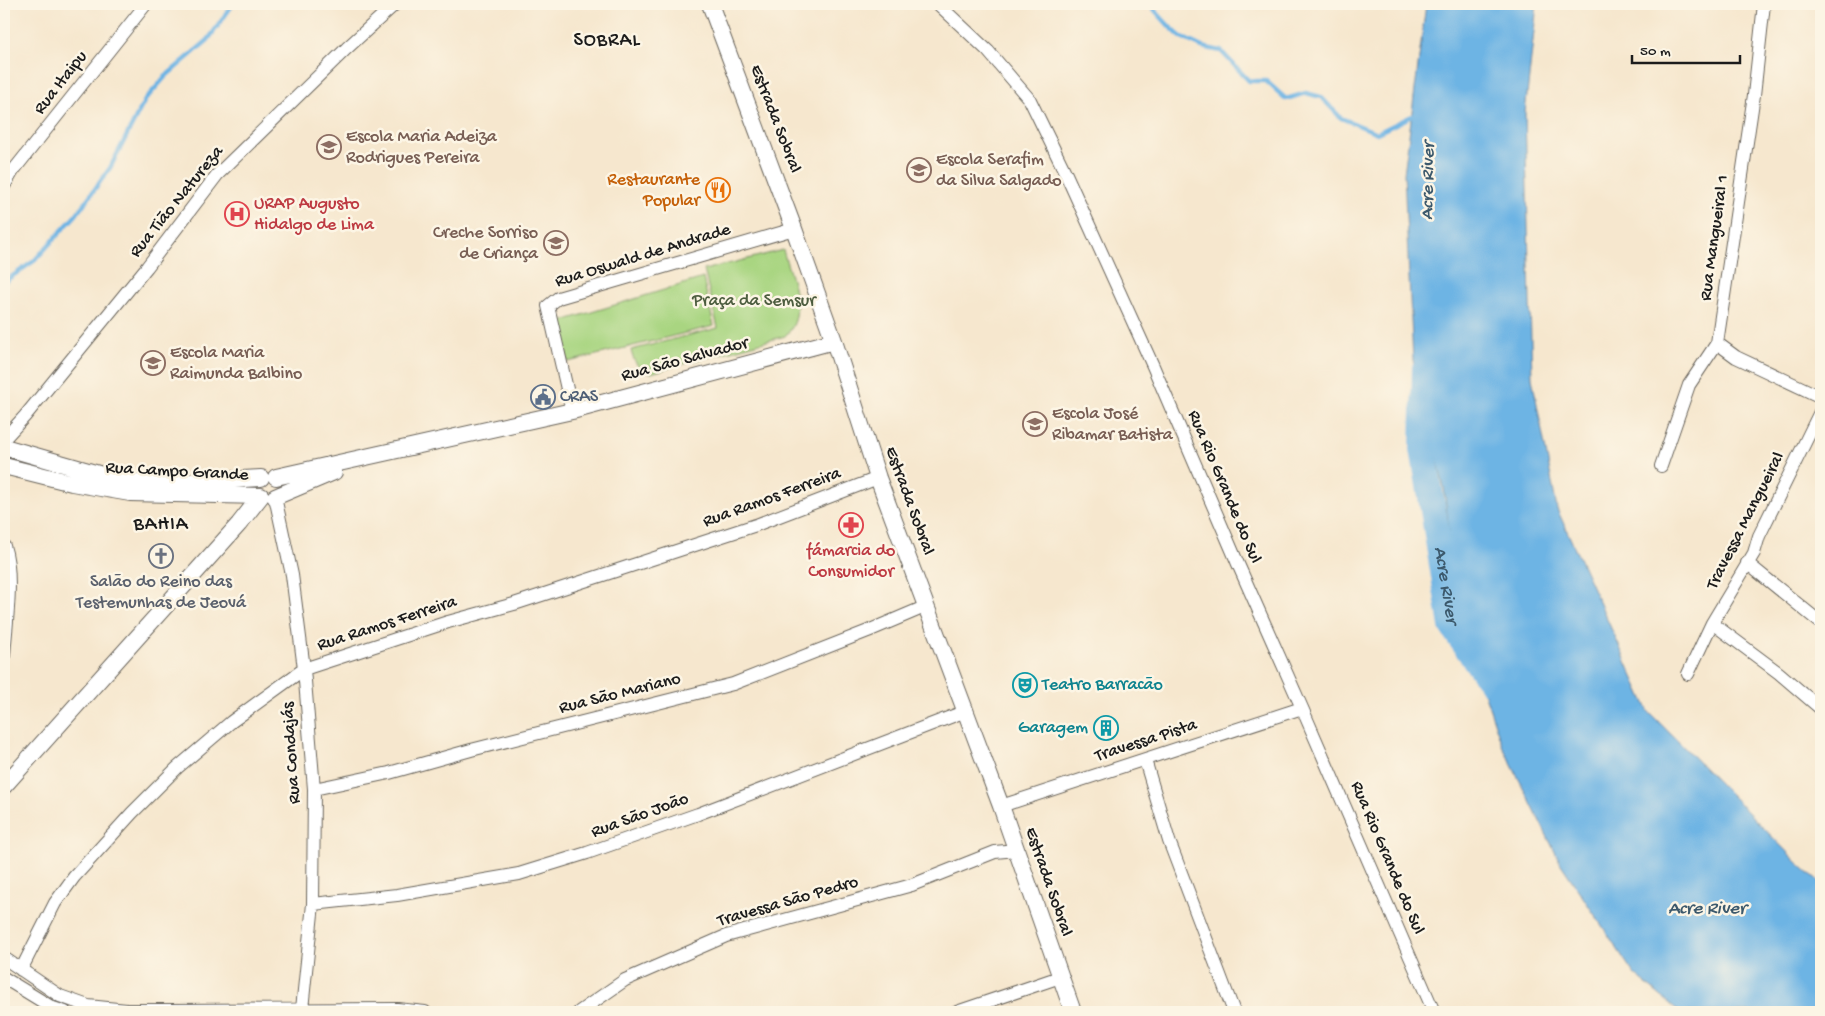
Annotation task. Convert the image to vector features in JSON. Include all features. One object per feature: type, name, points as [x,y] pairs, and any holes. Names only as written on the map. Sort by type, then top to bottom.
[{"type":"street","name":"Rua Itaipu","points":[[4,186],[19,164],[146,4]]},
{"type":"street","name":"Rua Tião Natureza","points":[[4,439],[147,267],[216,175],[395,4]]},
{"type":"street","name":"Estrada Sobral","points":[[710,4],[834,340],[878,478],[1001,806],[1072,1012]]},
{"type":"street","name":"Rua Rio Grande do Sul","points":[[938,4],[988,51],[1030,100],[1065,172],[1153,366],[1434,1012]]},
{"type":"street","name":"Rua Mangueiral 1","points":[[1661,466],[1689,385],[1717,343],[1754,95],[1764,4]]},
{"type":"street","name":"Rua Oswald de Andrade","points":[[572,411],[548,306],[558,298],[794,229]]},
{"type":"street","name":"Rua São Salvador","points":[[370,457],[572,411],[834,340]]},
{"type":"street","points":[[1717,343],[1736,358],[1821,397]]},
{"type":"street","name":"Travessa Mangueiral","points":[[1688,674],[1712,623],[1746,563],[1754,553],[1760,536],[1821,410]]},
{"type":"street","name":"Rua Campo Grande","points":[[4,447],[123,481],[172,483],[268,478],[370,457]]},
{"type":"street","name":"Rua Campo Grande","points":[[4,466],[72,484],[130,493],[268,496],[370,457]]},
{"type":"street","points":[[4,786],[239,524],[268,496],[258,492],[257,485],[268,478]]},
{"type":"street","name":"Rua Ramos Ferreira","points":[[21,970],[55,903],[74,877],[132,812],[177,768],[224,728],[304,669],[448,622],[514,604],[756,525],[878,478]]},
{"type":"street","name":"Rua Condajás","points":[[268,496],[292,575],[304,669],[314,789],[313,904],[302,1009]]},
{"type":"street","points":[[4,546],[7,554],[8,591],[4,656]]},
{"type":"street","points":[[1746,563],[1821,623]]},
{"type":"street","name":"Rua São Mariano","points":[[314,789],[389,773],[471,750],[733,684],[927,606]]},
{"type":"street","points":[[1712,623],[1779,673],[1821,709]]},
{"type":"street","name":"Travessa Pista","points":[[1001,806],[1302,708]]},
{"type":"street","name":"Rua São João","points":[[313,904],[398,895],[519,874],[587,853],[698,814],[966,711]]},
{"type":"street","points":[[1146,760],[1169,841],[1234,1012]]},
{"type":"street","name":"Travessa São Pedro","points":[[580,1012],[625,980],[726,936],[912,885],[995,852],[1016,850]]},
{"type":"street","points":[[4,958],[60,996],[88,1006],[152,1010],[397,1009],[425,1012]]},
{"type":"street","points":[[957,1012],[1060,977]]},
{"type":"street","points":[[4,978],[53,1008],[65,1012]]},
{"type":"green space","name":"Praça da Semsur","points":[[783,250],[796,295],[797,307],[796,318],[785,336],[651,373],[637,365],[631,350],[718,328],[704,270]]},
{"type":"green space","points":[[703,278],[714,326],[568,362],[559,322]]},
{"type":"water","name":"Acre River","points":[[1426,4],[1537,4],[1525,113],[1532,378],[1557,509],[1649,712],[1798,863],[1821,883],[1821,1012],[1680,1012],[1634,974],[1561,864],[1502,745],[1459,619],[1444,488],[1413,360],[1404,174]]},
{"type":"waterway","points":[[4,282],[34,261],[76,215],[110,168],[145,100],[166,76],[208,40],[233,4]]},
{"type":"waterway","points":[[1149,4],[1181,37],[1202,47],[1221,51],[1249,81],[1266,81],[1286,99],[1306,93],[1321,97],[1341,118],[1377,133],[1416,114]]},
{"type":"waterway","name":"Acre River","points":[[1425,369],[1423,449],[1452,626],[1491,683]]},
{"type":"place","name":"Escola Maria Adeiza Rodrigues Pereira","points":[[329,147]]},
{"type":"place","name":"Escola Serafim da Silva Salgado","points":[[919,170]]},
{"type":"place","name":"Restaurante Popular","points":[[718,190]]},
{"type":"place","name":"URAP Augusto Hidalgo de Lima","points":[[237,214]]},
{"type":"place","name":"Creche Sorriso de Criança","points":[[556,243]]},
{"type":"place","name":"Escola Maria Raimunda Balbino","points":[[153,363]]},
{"type":"place","name":"CRAS","points":[[543,397]]},
{"type":"place","name":"Escola José Ribamar Batista","points":[[1035,424]]},
{"type":"place","name":"fámarcia do Consumidor","points":[[851,525]]},
{"type":"place","name":"Salão do Reino das Testemunhas de Jeová","points":[[161,556]]},
{"type":"place","name":"Teatro Barracão","points":[[1025,685]]},
{"type":"place","name":"Garagem","points":[[1106,728]]},
{"type":"district","name":"SOBRAL","points":[[607,41]]},
{"type":"district","name":"BAHIA","points":[[161,525]]}]
